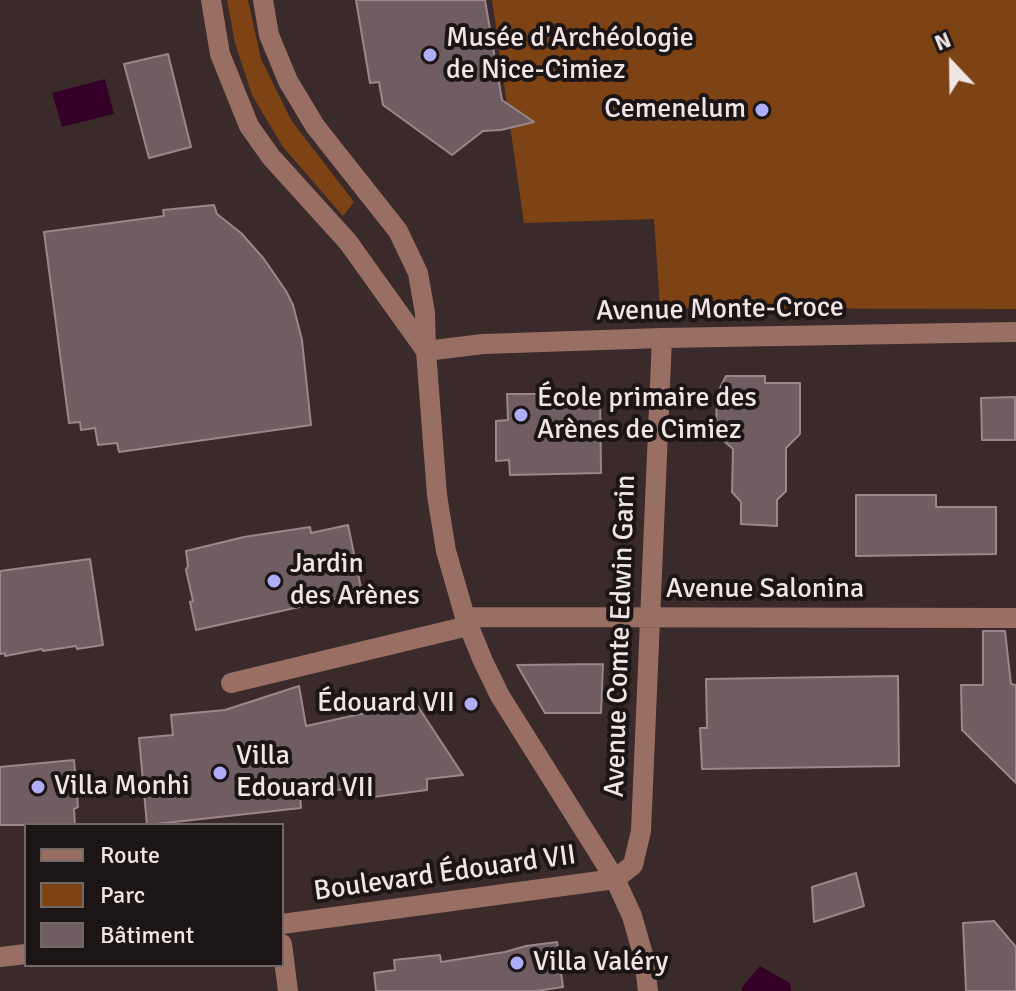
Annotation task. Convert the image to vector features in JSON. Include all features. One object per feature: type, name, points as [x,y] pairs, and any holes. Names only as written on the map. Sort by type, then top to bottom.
[{"type":"street","points":[[211,0],[220,54],[249,126],[271,157],[348,242],[426,351]]},
{"type":"street","points":[[263,0],[269,35],[288,81],[315,126],[398,231],[418,273],[425,313],[437,495],[446,551],[467,622],[500,696],[615,879],[632,916],[644,958],[648,991]]},
{"type":"street","name":"Avenue Monte-Croce","points":[[426,351],[483,344],[662,338],[1016,332]]},
{"type":"street","name":"Avenue Comte Edwin Garin","points":[[615,879],[633,865],[641,831],[662,338]]},
{"type":"street","name":"Avenue Salonina","points":[[231,683],[467,622],[649,618],[1016,618]]},
{"type":"street","name":"Boulevard Édouard VII","points":[[284,924],[615,879]]},
{"type":"street","points":[[0,957],[24,954]]},
{"type":"street","points":[[284,960],[288,991]]},
{"type":"green space","points":[[227,0],[248,0],[261,59],[291,120],[354,202],[343,216],[283,147],[252,95],[235,43]]},
{"type":"green space","name":"Cemenelum","points":[[492,0],[1016,0],[1016,309],[660,308],[654,219],[524,223]]},
{"type":"shaded area","points":[[105,79],[114,114],[62,127],[52,93]]},
{"type":"shaded area","points":[[760,966],[790,983],[791,991],[742,991]]},
{"type":"building","name":"Musée d'Archéologie de Nice-Cimiez","points":[[356,0],[485,0],[502,100],[534,122],[483,131],[452,155],[383,105],[379,82],[370,83]]},
{"type":"building","points":[[168,54],[191,147],[149,158],[124,64]]},
{"type":"building","points":[[214,205],[217,214],[241,233],[264,259],[293,305],[302,340],[311,425],[119,452],[117,443],[98,445],[95,428],[81,430],[80,422],[69,423],[44,232],[164,216],[163,210]]},
{"type":"building","points":[[726,376],[765,376],[765,383],[800,383],[800,434],[786,448],[786,491],[777,500],[777,526],[741,524],[741,502],[732,492],[733,449],[716,434],[717,394]]},
{"type":"building","points":[[507,394],[600,394],[601,473],[510,475],[509,460],[496,461],[496,421],[508,420]]},
{"type":"building","points":[[1015,397],[1015,440],[982,440],[981,398]]},
{"type":"building","points":[[856,495],[936,495],[936,507],[996,507],[996,554],[856,556]]},
{"type":"building","name":"Jardin des Arènes","points":[[348,525],[362,593],[196,630],[190,602],[193,601],[186,570],[186,551],[244,537],[310,527],[311,533]]},
{"type":"building","points":[[90,559],[103,645],[42,649],[5,656],[5,653],[0,654],[0,571]]},
{"type":"building","points":[[983,631],[1005,631],[1011,684],[1016,685],[1016,783],[962,730],[961,685],[983,685]]},
{"type":"building","points":[[603,664],[601,713],[545,713],[517,665]]},
{"type":"building","points":[[898,676],[899,766],[702,769],[700,728],[707,728],[706,679]]},
{"type":"building","points":[[299,686],[306,726],[415,702],[463,775],[427,779],[427,790],[373,797],[372,786],[300,794],[301,808],[147,823],[139,738],[173,735],[171,715],[225,710]]},
{"type":"building","name":"Villa Monhi","points":[[74,760],[78,807],[74,809],[75,823],[0,825],[0,767]]},
{"type":"building","points":[[856,873],[864,906],[814,922],[812,887]]},
{"type":"building","points":[[994,921],[1016,947],[1016,991],[966,991],[963,923]]},
{"type":"building","points":[[557,942],[563,987],[536,991],[376,991],[374,973],[395,970],[394,960],[440,955],[441,962]]},
{"type":"place","name":"Musée d'Archéologie de Nice-Cimiez","points":[[430,55]]},
{"type":"place","name":"Cemenelum","points":[[762,110]]},
{"type":"place","name":"École primaire des Arènes de Cimiez","points":[[521,415]]},
{"type":"place","name":"Jardin des Arènes","points":[[274,581]]},
{"type":"place","name":"Édouard VII","points":[[471,704]]},
{"type":"place","name":"Villa Edouard VII","points":[[220,773]]},
{"type":"place","name":"Villa Monhi","points":[[38,787]]},
{"type":"place","name":"Villa Valéry","points":[[517,963]]}]
